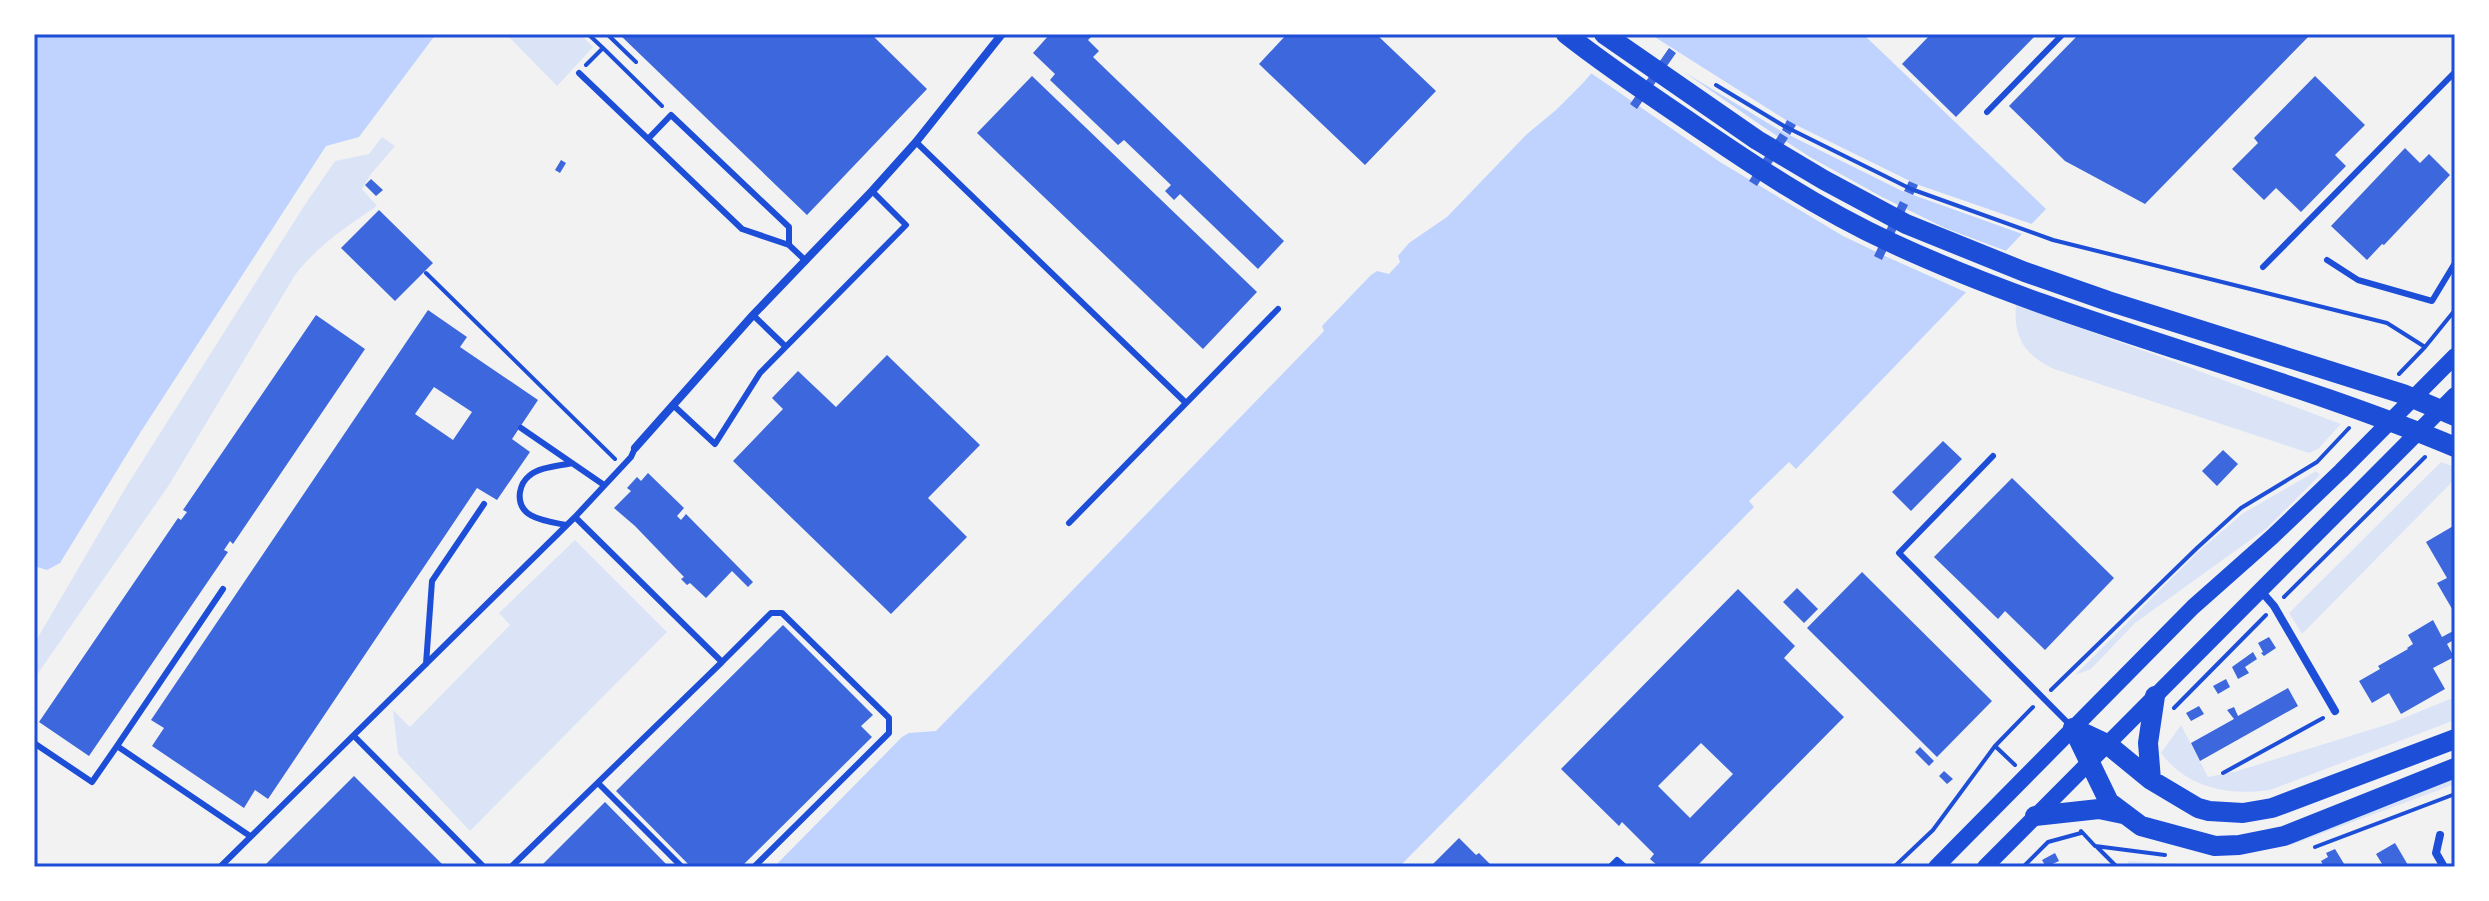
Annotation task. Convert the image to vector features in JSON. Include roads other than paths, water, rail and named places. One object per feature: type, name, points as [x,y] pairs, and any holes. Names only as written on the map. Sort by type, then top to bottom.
[{"type":"main road","points":[[1566,34],[1741,157],[1807,198],[1890,242],[1957,271],[2095,322],[2388,420],[2448,448]]},
{"type":"main road","points":[[1604,34],[1757,140],[1906,224],[2025,272],[2108,301],[2343,373],[2455,416]]},
{"type":"main road","points":[[1936,867],[2193,607],[2341,471],[2455,356]]},
{"type":"main road","points":[[1985,867],[2455,395]]},
{"type":"main road","points":[[2151,780],[2148,743],[2155,696]]},
{"type":"main road","points":[[2073,728],[2107,744],[2151,780],[2198,808],[2243,813],[2272,808],[2455,739]]},
{"type":"main road","points":[[2073,728],[2114,812]]},
{"type":"main road","points":[[2035,816],[2114,812],[2141,826],[2215,846],[2239,845],[2284,836],[2455,768]]},
{"type":"street","points":[[635,448],[753,315],[916,142],[1002,34]]},
{"type":"street","points":[[2261,591],[2274,606],[2335,711]]},
{"type":"street","points":[[2440,835],[2436,853],[2444,867]]},
{"type":"lane","points":[[1987,112],[2063,34]]},
{"type":"lane","points":[[2263,267],[2455,72]]},
{"type":"lane","points":[[579,73],[742,229],[789,245],[806,261]]},
{"type":"lane","points":[[648,139],[671,115],[789,227],[789,245]]},
{"type":"lane","points":[[916,142],[1186,403]]},
{"type":"lane","points":[[673,405],[715,444],[760,373],[906,225],[872,191]]},
{"type":"lane","points":[[2327,260],[2358,280],[2432,301],[2455,263]]},
{"type":"lane","points":[[1069,523],[1278,309]]},
{"type":"lane","points":[[753,315],[785,346]]},
{"type":"lane","points":[[521,428],[604,485]]},
{"type":"lane","points":[[220,867],[575,517],[631,457],[635,448]]},
{"type":"lane","points":[[1993,456],[1899,553],[2073,728]]},
{"type":"lane","points":[[566,525],[530,516],[519,496],[529,476],[572,463]]},
{"type":"lane","points":[[426,664],[432,581],[484,504]]},
{"type":"lane","points":[[575,517],[722,662]]},
{"type":"lane","points":[[34,743],[92,782],[223,589]]},
{"type":"lane","points":[[511,867],[771,613],[782,613],[889,718],[889,733],[754,867]]},
{"type":"lane","points":[[354,736],[484,867]]},
{"type":"lane","points":[[117,746],[250,836]]},
{"type":"lane","points":[[598,783],[682,867]]},
{"type":"lane","points":[[1610,867],[1617,860],[1625,867]]},
{"type":"water","points":[[34,34],[436,34],[359,137],[326,146],[140,433],[60,563],[47,570],[34,566]]},
{"type":"water","points":[[1625,34],[1863,34],[2046,209],[1796,469],[1789,462],[1749,501],[1754,507],[1399,867],[774,867],[902,737],[909,733],[936,731],[1324,331],[1322,326],[1371,275],[1377,271],[1389,274],[1400,262],[1398,256],[1409,243],[1447,217],[1527,134],[1583,83]]}]
